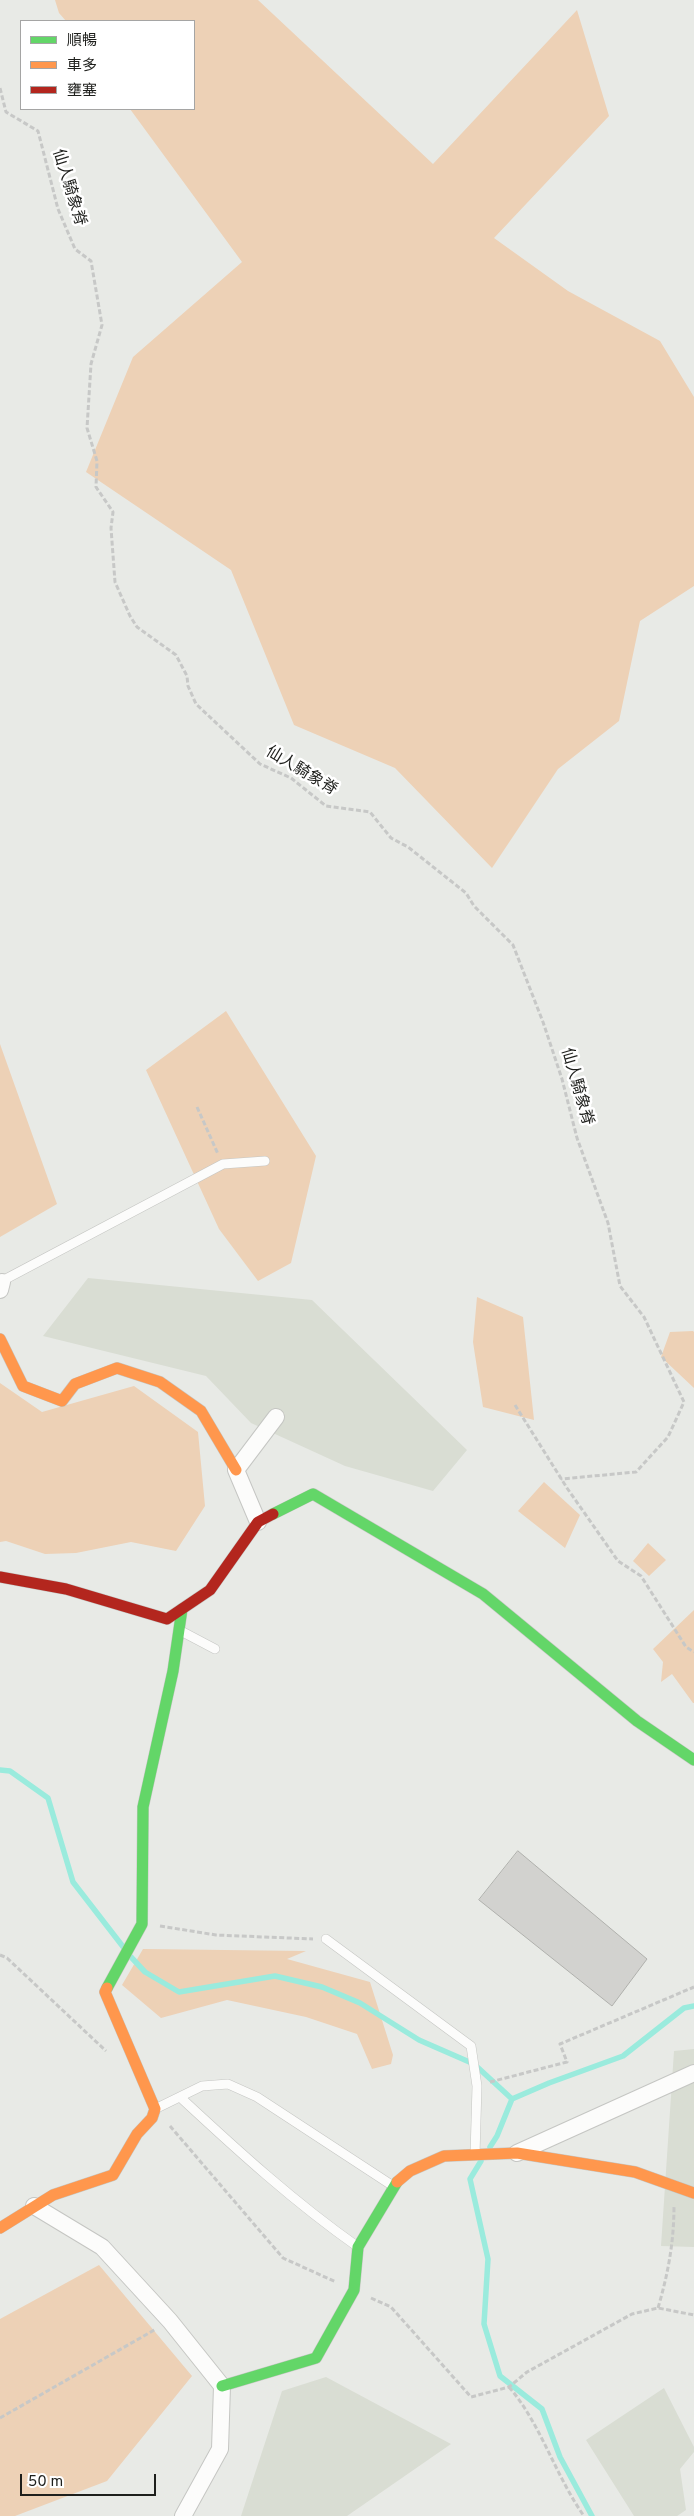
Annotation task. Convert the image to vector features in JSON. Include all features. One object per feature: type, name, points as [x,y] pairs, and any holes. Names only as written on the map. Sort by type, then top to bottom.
[{"type":"street","points":[[0,1339],[23,1386],[62,1401],[75,1384],[118,1368],[160,1382],[201,1411],[236,1470],[258,1522]]},
{"type":"street","points":[[236,1470],[276,1417]]},
{"type":"street","points":[[0,1577],[66,1589],[167,1619],[210,1590],[258,1522],[313,1494],[483,1594],[637,1721],[694,1760]]},
{"type":"street","points":[[0,2228],[53,2195],[113,2175],[137,2134],[152,2118],[155,2109],[105,1992],[142,1924],[141,1863],[143,1807],[173,1671],[182,1609]]},
{"type":"street","points":[[517,2153],[694,2073]]},
{"type":"street","points":[[222,2386],[316,2358],[354,2290],[358,2247],[393,2186],[410,2171],[444,2156],[517,2153],[635,2172],[694,2193]]},
{"type":"street","points":[[34,2206],[102,2247],[170,2321],[222,2386],[220,2449],[183,2516]]},
{"type":"lane","points":[[1,1285],[222,1164],[265,1161]]},
{"type":"lane","points":[[179,1630],[215,1649]]},
{"type":"lane","points":[[326,1939],[471,2046],[477,2086],[475,2155]]},
{"type":"lane","points":[[155,2109],[202,2086],[228,2084],[257,2097],[393,2186]]},
{"type":"lane","points":[[180,2097],[266,2177],[314,2216],[358,2247]]},
{"type":"path","name":"仙人騎象脊","points":[[0,88],[6,112],[38,131],[61,217],[75,249],[91,261],[102,325],[91,364],[87,428],[97,461],[96,487],[113,512],[111,528],[115,582],[130,616],[137,627],[176,655],[187,676],[188,686],[196,704],[260,764],[291,778],[326,806],[370,812],[391,838],[408,847],[466,893],[474,906],[513,945],[562,1079],[577,1138],[608,1223],[620,1286],[644,1317],[684,1402],[668,1437],[636,1472],[561,1479]]},
{"type":"path","points":[[197,1108],[222,1164]]},
{"type":"path","points":[[515,1405],[561,1479],[618,1561],[641,1576],[686,1647],[694,1652]]},
{"type":"path","points":[[142,1924],[216,1935],[326,1939]]},
{"type":"path","points":[[477,2086],[568,2062],[560,2044],[694,1988]]},
{"type":"path","points":[[658,2308],[669,2271],[674,2230],[674,2186]]},
{"type":"path","points":[[0,2418],[170,2321]]},
{"type":"path","points":[[508,2387],[526,2406],[546,2450],[584,2516]]},
{"type":"shaded area","points":[[55,0],[258,0],[433,164],[577,10],[609,116],[494,238],[568,291],[660,341],[694,397],[694,586],[640,621],[619,721],[558,769],[492,868],[395,768],[294,725],[231,570],[86,472],[133,357],[242,262],[131,110],[195,110],[195,20],[65,20],[59,13]]},
{"type":"shaded area","points":[[226,1011],[316,1156],[291,1263],[258,1281],[219,1229],[146,1070]]},
{"type":"shaded area","points":[[0,1044],[57,1204],[0,1237]]},
{"type":"shaded area","points":[[88,1278],[312,1300],[467,1450],[433,1491],[345,1466],[251,1423],[206,1376],[43,1336]]},
{"type":"shaded area","points":[[477,1297],[523,1317],[534,1420],[483,1407],[473,1342]]},
{"type":"shaded area","points":[[693,1331],[694,1388],[661,1357],[670,1332]]},
{"type":"shaded area","points":[[0,1383],[42,1412],[134,1386],[198,1432],[205,1506],[176,1551],[131,1542],[76,1553],[45,1554],[6,1541],[0,1542]]},
{"type":"shaded area","points":[[544,1482],[580,1515],[565,1548],[518,1511]]},
{"type":"shaded area","points":[[648,1543],[666,1560],[649,1576],[633,1561]]},
{"type":"shaded area","points":[[694,1610],[693,1703],[672,1674],[661,1682],[663,1662],[653,1649]]},
{"type":"shaded area","points":[[143,1949],[306,1951],[287,1959],[370,1982],[393,2055],[391,2064],[372,2069],[357,2034],[306,2017],[227,2000],[161,2018],[122,1985]]},
{"type":"shaded area","points":[[694,2049],[694,2247],[661,2246],[674,2051]]},
{"type":"shaded area","points":[[99,2265],[192,2376],[107,2481],[15,2516],[0,2516],[0,2319]]},
{"type":"shaded area","points":[[326,2377],[451,2444],[347,2516],[241,2516],[282,2391]]},
{"type":"shaded area","points":[[664,2388],[694,2447],[694,2452],[680,2469],[686,2510],[677,2516],[634,2516],[586,2440]]},
{"type":"building","points":[[518,1851],[647,1959],[612,2006],[479,1900]]},
{"type":"waterway","points":[[0,1770],[10,1771],[48,1798],[73,1882],[124,1948]]},
{"type":"waterway","points":[[131,1957],[145,1972],[179,1992],[275,1976],[322,1987],[360,2003],[419,2040],[474,2064],[512,2099]]},
{"type":"waterway","points":[[490,2147],[497,2136],[512,2099],[549,2083],[623,2056],[684,2008],[694,2006]]},
{"type":"waterway","points":[[481,2161],[470,2179],[488,2259],[484,2324],[500,2376],[542,2409],[560,2457],[592,2516]]},
{"type":"traffic: fast","points":[[273,1514],[313,1494],[483,1594],[637,1721],[694,1760]]},
{"type":"traffic: fast","points":[[107,1988],[142,1924],[143,1807],[173,1671],[182,1609]]},
{"type":"traffic: fast","points":[[222,2386],[316,2358],[354,2290],[358,2247],[397,2182]]},
{"type":"traffic: slow","points":[[0,1339],[23,1386],[62,1401],[75,1384],[117,1368],[160,1382],[201,1411],[236,1470]]},
{"type":"traffic: slow","points":[[0,2228],[53,2195],[113,2175],[137,2134],[152,2118],[155,2109],[105,1992],[107,1988]]},
{"type":"traffic: slow","points":[[397,2182],[410,2171],[444,2156],[517,2153],[635,2172],[694,2193]]},
{"type":"traffic: jam","points":[[0,1577],[66,1589],[167,1619],[210,1590],[258,1522],[273,1514]]}]
